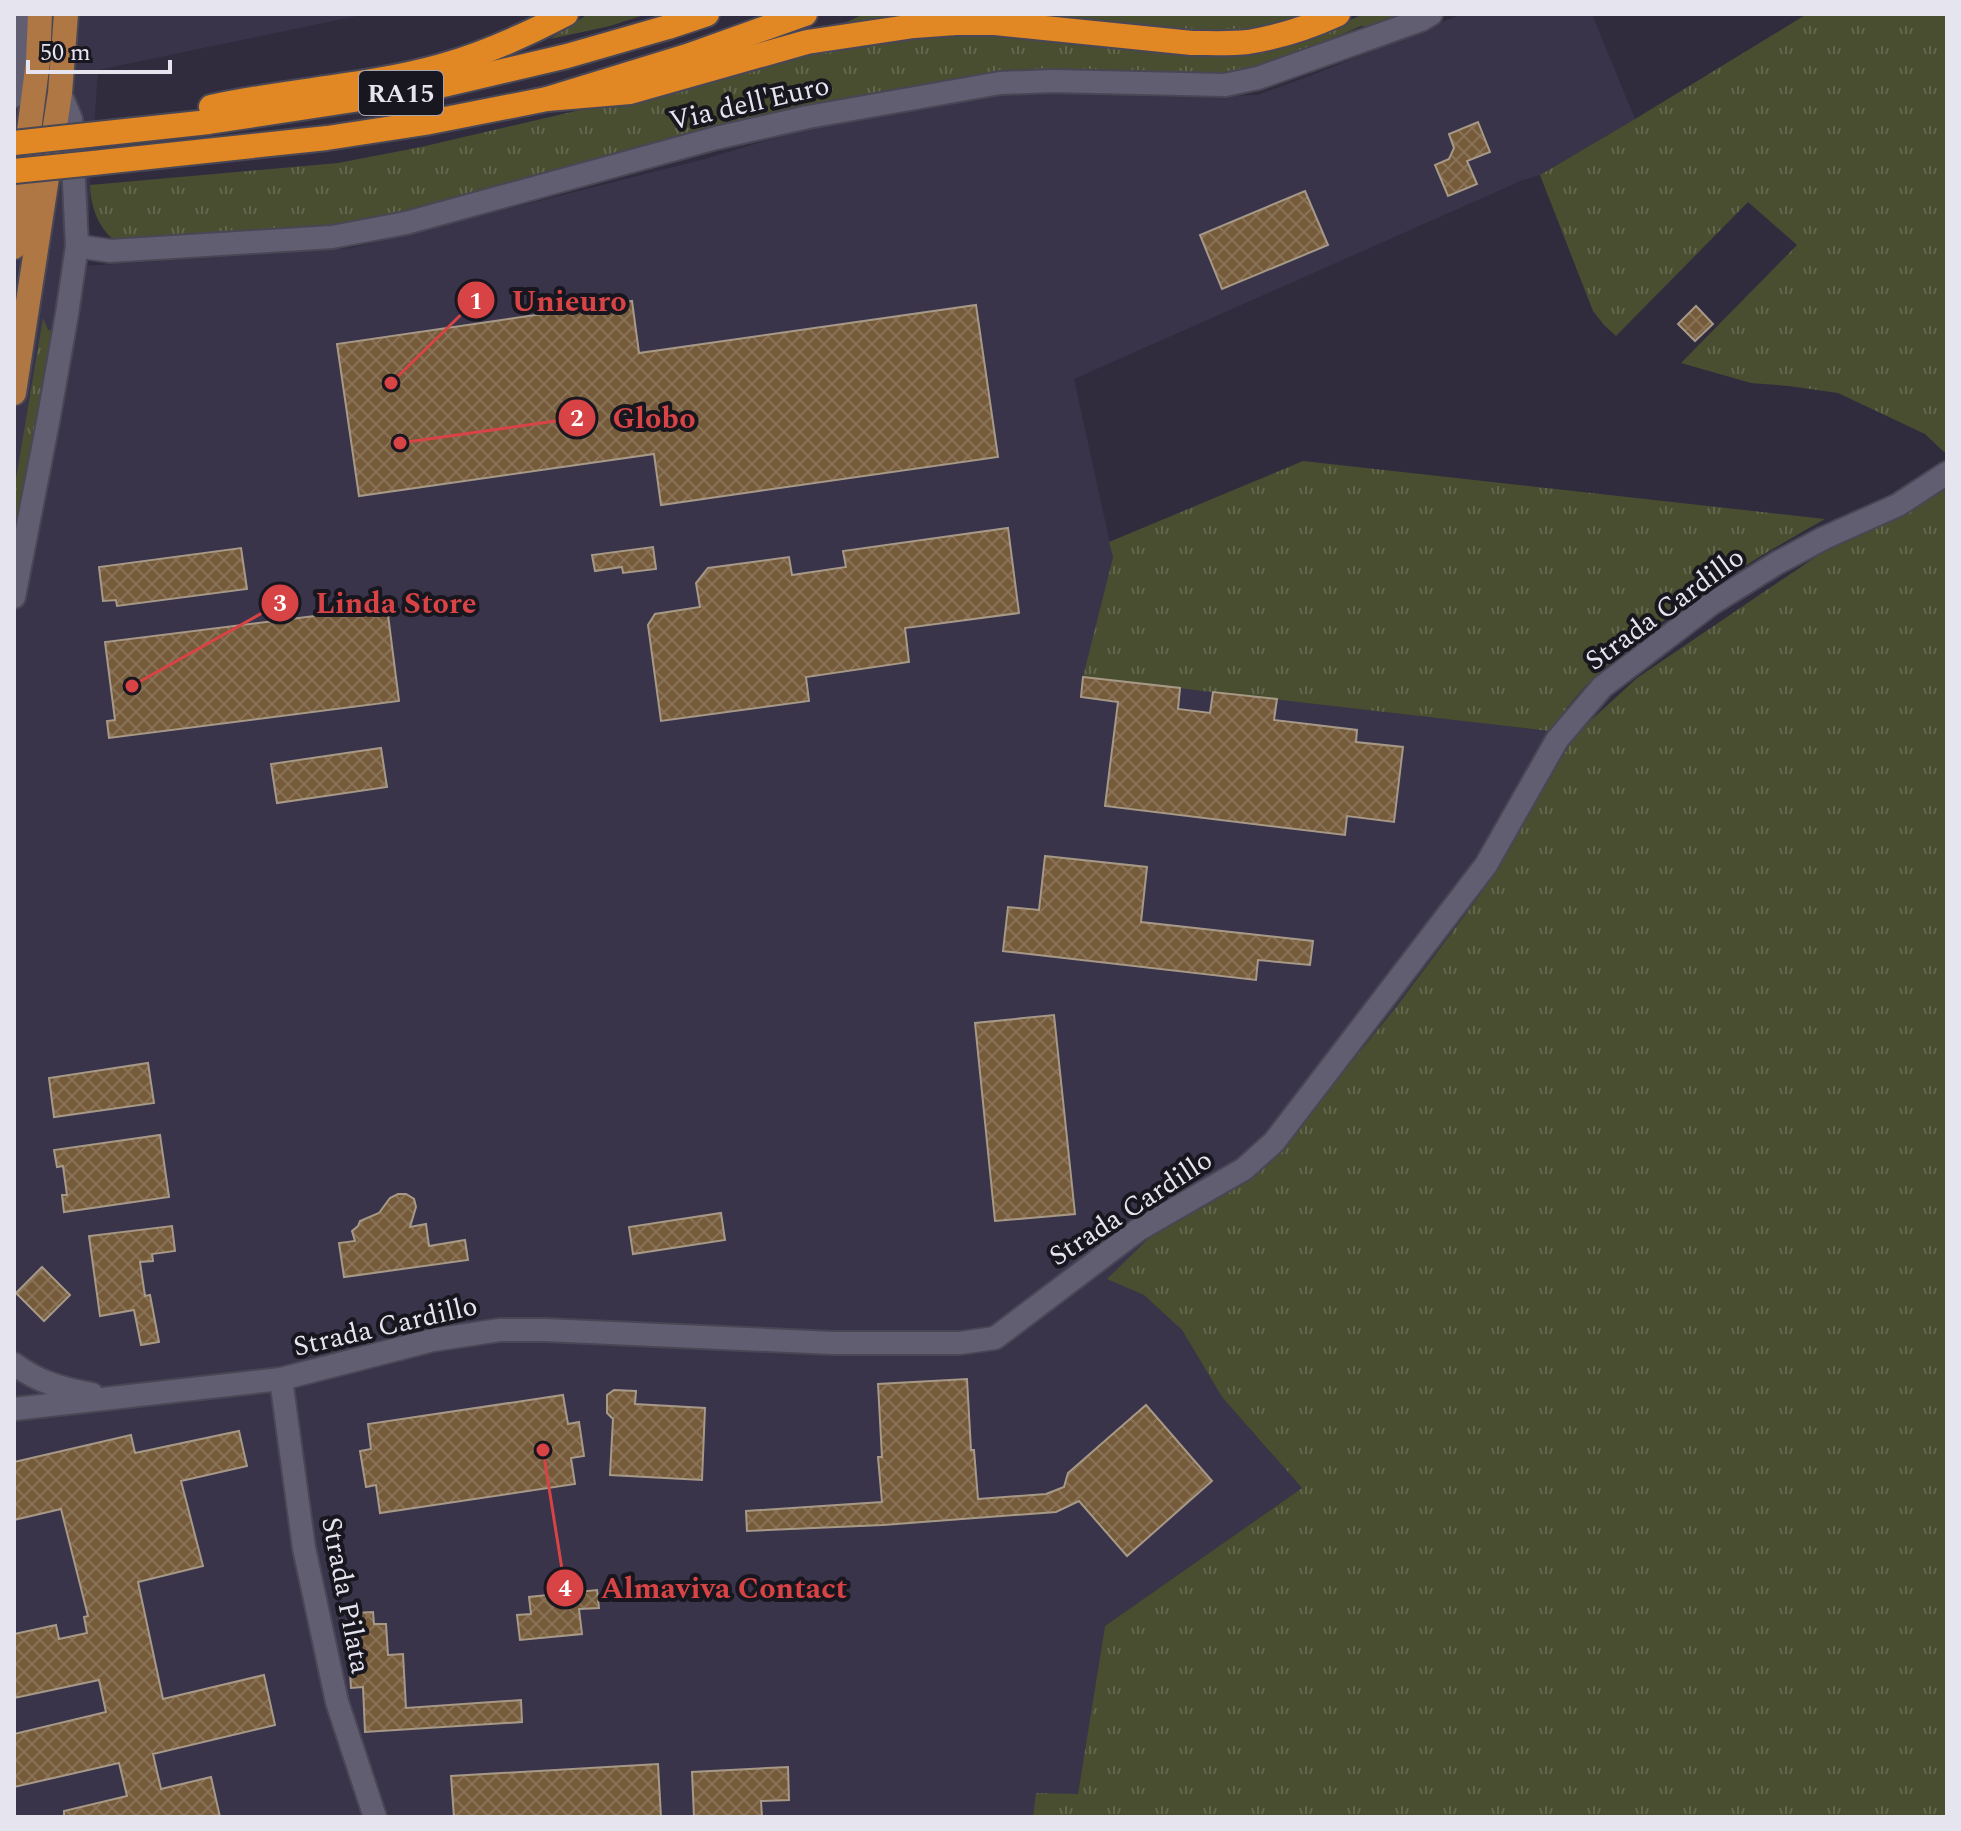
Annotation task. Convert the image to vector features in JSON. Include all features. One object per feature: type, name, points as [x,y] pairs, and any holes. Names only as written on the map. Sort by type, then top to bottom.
[{"type":"highway","points":[[88,135],[242,100],[441,66],[529,33],[566,14]]},
{"type":"highway","name":"RA15","points":[[14,143],[209,122],[426,89],[567,56],[707,14]]},
{"type":"highway","name":"RA15","points":[[14,171],[327,138],[547,99],[687,56],[805,14]]},
{"type":"highway","points":[[547,99],[630,92],[807,42],[914,26],[995,23],[1221,43],[1248,42],[1285,34],[1338,14]]},
{"type":"main road","points":[[14,247],[38,61],[40,14]]},
{"type":"main road","points":[[14,393],[60,93],[66,14]]},
{"type":"street","points":[[14,96],[22,14]]},
{"type":"street","name":"Via dell'Euro","points":[[77,246],[110,251],[332,237],[406,223],[762,127],[894,100],[1000,83],[1053,81],[1225,85],[1258,78],[1431,14]]},
{"type":"street","points":[[14,597],[54,391],[77,246],[71,119],[60,93]]},
{"type":"street","name":"Strada Cardillo","points":[[14,1409],[281,1379],[433,1340],[500,1330],[833,1343],[960,1343],[995,1338],[1138,1230],[1244,1169],[1274,1142],[1486,865],[1557,740],[1602,687],[1711,604],[1777,563],[1898,505],[1947,473]]},
{"type":"street","points":[[14,1364],[25,1373],[54,1386],[117,1398]]},
{"type":"street","name":"Strada Pilata","points":[[281,1379],[304,1548],[337,1702],[375,1817]]},
{"type":"shaded area","points":[[14,14],[366,14],[98,70],[84,266],[352,248],[705,159],[812,127],[1004,95],[1067,92],[1164,97],[1258,95],[1462,14],[1592,14],[1635,119],[1540,175],[1074,379],[1113,557],[1084,677],[1576,734],[1479,896],[1397,1006],[1282,1147],[1108,1278],[1144,1295],[1182,1330],[1222,1397],[1302,1488],[1105,1626],[1078,1795],[1037,1793],[1033,1817],[14,1817]]},
{"type":"green space","points":[[588,14],[647,14],[550,39]]},
{"type":"green space","points":[[864,14],[1318,14],[1302,20],[1223,35],[831,29]]},
{"type":"green space","points":[[1363,14],[1408,14],[1376,29],[1361,26],[1288,58],[1234,73],[1026,71],[811,106],[742,121],[564,172],[367,222],[114,240],[99,222],[90,192],[90,185],[338,163],[421,147],[806,54],[921,36],[966,33],[1319,35]]},
{"type":"green space","points":[[1807,14],[1947,14],[1947,450],[1944,452],[1925,434],[1838,393],[1751,383],[1681,363],[1797,245],[1748,202],[1616,336],[1593,311],[1540,175]]},
{"type":"green space","points":[[43,318],[48,330],[56,331],[14,550],[14,491]]},
{"type":"green space","points":[[1303,461],[1825,519],[1734,573],[1646,634],[1587,685],[1549,731],[1083,677],[1113,557],[1109,542]]},
{"type":"green space","points":[[1947,489],[1947,1817],[1033,1817],[1036,1793],[1078,1794],[1105,1626],[1302,1488],[1222,1397],[1182,1330],[1144,1295],[1107,1279],[1148,1239],[1251,1173],[1282,1147],[1397,1006],[1479,896],[1576,734],[1637,678],[1817,556]]},
{"type":"building","points":[[1478,122],[1490,152],[1467,161],[1477,184],[1448,196],[1435,165],[1449,159],[1454,148],[1449,134]]},
{"type":"building","points":[[1305,191],[1328,245],[1222,289],[1200,235]]},
{"type":"building","points":[[632,301],[639,353],[976,305],[998,457],[661,505],[654,454],[359,496],[337,344]]},
{"type":"building","points":[[1696,306],[1713,324],[1695,341],[1678,324]]},
{"type":"building","points":[[1008,528],[1019,613],[905,628],[909,662],[806,677],[809,701],[661,721],[648,625],[655,614],[700,607],[696,583],[708,568],[789,557],[792,575],[846,567],[843,551]]},
{"type":"building","points":[[653,547],[656,569],[623,573],[622,567],[595,571],[592,555]]},
{"type":"building","points":[[241,548],[247,589],[117,606],[116,600],[103,601],[99,567]]},
{"type":"building","points":[[387,607],[399,701],[109,738],[107,721],[115,720],[105,642]]},
{"type":"building","points":[[1083,677],[1180,688],[1178,709],[1210,713],[1213,692],[1277,699],[1274,720],[1357,730],[1356,742],[1403,747],[1394,822],[1347,816],[1345,835],[1105,806],[1118,702],[1081,697]]},
{"type":"building","points":[[381,748],[387,787],[277,803],[271,764]]},
{"type":"building","points":[[1045,856],[1147,867],[1141,922],[1313,941],[1310,965],[1258,960],[1256,980],[1003,951],[1008,907],[1039,910]]},
{"type":"building","points":[[1054,1015],[1075,1214],[995,1221],[975,1023]]},
{"type":"building","points":[[148,1063],[154,1103],[54,1117],[49,1078]]},
{"type":"building","points":[[160,1135],[169,1197],[64,1212],[62,1195],[67,1195],[63,1166],[57,1167],[54,1150]]},
{"type":"building","points":[[398,1194],[414,1199],[416,1207],[410,1227],[426,1224],[429,1246],[465,1240],[468,1260],[344,1277],[339,1243],[355,1241],[352,1231],[360,1221],[379,1213],[390,1198]]},
{"type":"building","points":[[721,1213],[725,1240],[633,1254],[629,1227]]},
{"type":"building","points":[[172,1226],[175,1251],[152,1254],[153,1261],[140,1262],[145,1296],[150,1295],[159,1342],[141,1345],[134,1310],[100,1316],[89,1236]]},
{"type":"building","points":[[42,1267],[70,1295],[44,1321],[16,1293]]},
{"type":"building","points":[[967,1379],[971,1450],[974,1450],[978,1499],[1046,1494],[1064,1487],[1068,1473],[1146,1405],[1212,1481],[1127,1556],[1079,1501],[1056,1512],[747,1531],[746,1511],[882,1502],[878,1457],[882,1457],[878,1384]]},
{"type":"building","points":[[614,1390],[636,1391],[635,1404],[705,1408],[702,1480],[610,1475],[613,1419],[607,1413],[607,1395]]},
{"type":"building","points":[[563,1395],[568,1424],[579,1422],[584,1456],[571,1458],[575,1484],[380,1513],[376,1485],[366,1487],[360,1451],[371,1449],[368,1424]]},
{"type":"building","points":[[239,1431],[247,1466],[181,1481],[203,1566],[138,1582],[163,1699],[264,1675],[275,1725],[153,1754],[161,1789],[211,1777],[220,1817],[64,1817],[64,1811],[127,1796],[119,1763],[14,1787],[14,1734],[106,1712],[99,1680],[14,1698],[14,1634],[56,1625],[59,1639],[87,1633],[84,1617],[88,1616],[61,1509],[14,1520],[14,1462],[131,1435],[135,1453]]},
{"type":"building","points":[[597,1590],[599,1608],[579,1609],[582,1634],[520,1640],[517,1615],[531,1614],[529,1597]]},
{"type":"building","points":[[373,1612],[374,1624],[386,1624],[388,1655],[403,1654],[406,1708],[521,1700],[522,1722],[365,1732],[363,1687],[351,1688],[349,1656],[359,1656],[356,1613]]},
{"type":"building","points":[[658,1764],[661,1817],[454,1817],[451,1776]]},
{"type":"building","points":[[788,1767],[789,1800],[761,1801],[762,1817],[694,1817],[692,1772]]},
{"type":"place","name":"Unieuro","points":[[391,383]]},
{"type":"place","name":"Globo","points":[[400,443]]},
{"type":"place","name":"Linda Store","points":[[132,686]]},
{"type":"place","name":"Almaviva Contact","points":[[543,1450]]}]
